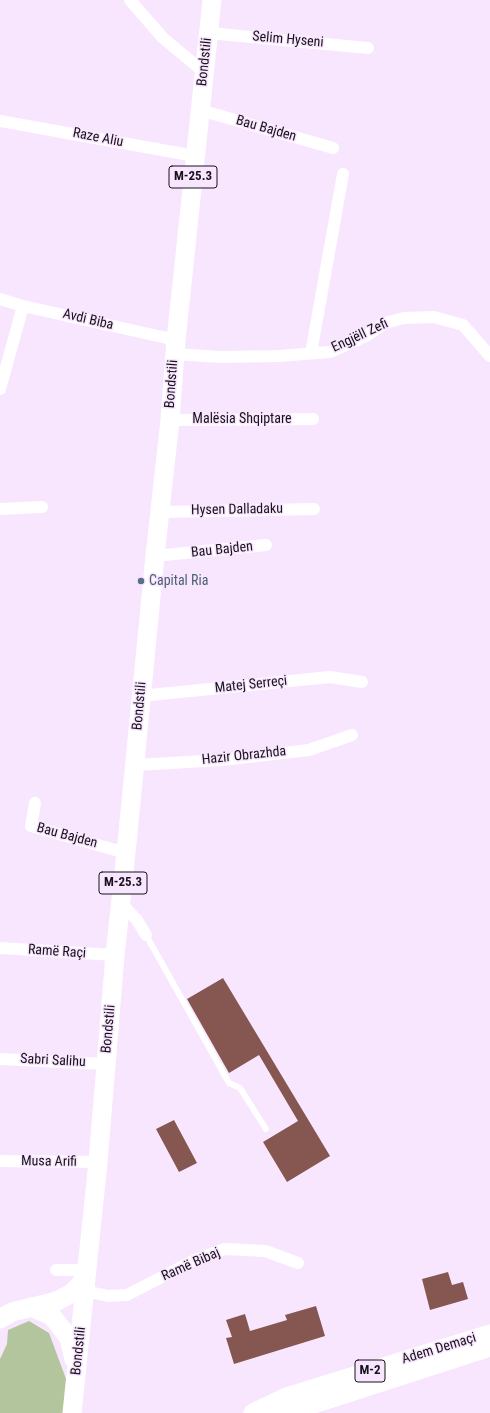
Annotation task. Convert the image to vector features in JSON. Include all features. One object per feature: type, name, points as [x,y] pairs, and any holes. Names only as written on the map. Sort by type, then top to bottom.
[{"type":"main road","name":"Bondstili","points":[[72,1413],[98,1162],[115,955],[140,696],[170,420],[175,347],[212,0]]},
{"type":"main road","points":[[0,1320],[12,1312],[57,1301],[72,1293],[86,1279]]},
{"type":"main road","points":[[31,1307],[52,1316],[69,1338],[77,1371]]},
{"type":"main road","name":"Adem Demaçi","points":[[253,1413],[286,1397],[490,1334]]},
{"type":"main road","name":"Adem Demaçi","points":[[282,1413],[490,1348]]},
{"type":"street","points":[[130,0],[163,38],[204,72]]},
{"type":"street","name":"Selim Hyseni","points":[[208,33],[368,48]]},
{"type":"street","name":"Bau Bajden","points":[[200,110],[333,148]]},
{"type":"street","name":"Raze Aliu","points":[[0,121],[195,156]]},
{"type":"street","name":"Engjëll Zefi","points":[[311,353],[343,174]]},
{"type":"street","name":"Avdi Biba","points":[[0,299],[175,347]]},
{"type":"street","points":[[0,390],[22,306]]},
{"type":"street","name":"Engjëll Zefi","points":[[175,347],[220,357],[279,356],[330,352],[366,336],[385,323],[404,318],[434,317],[463,325],[490,356]]},
{"type":"street","name":"Malësia Shqiptare","points":[[170,420],[313,419]]},
{"type":"street","points":[[0,508],[42,507]]},
{"type":"street","name":"Hysen Dalladaku","points":[[160,512],[314,509]]},
{"type":"street","name":"Bau Bajden","points":[[155,556],[266,545]]},
{"type":"street","name":"Matej Serreçi","points":[[140,696],[330,677],[362,682]]},
{"type":"street","name":"Hazir Obrazhda","points":[[134,765],[222,760],[309,750],[352,735]]},
{"type":"street","name":"Bau Bajden","points":[[35,803],[31,826],[126,853]]},
{"type":"street","points":[[120,902],[137,920],[146,935]]},
{"type":"street","name":"Ramë Raçi","points":[[0,948],[115,955]]},
{"type":"street","name":"Sabri Salihu","points":[[0,1059],[106,1064]]},
{"type":"street","name":"Musa Arifi","points":[[0,1161],[98,1162]]},
{"type":"street","name":"Ramë Bibaj","points":[[86,1279],[108,1296],[127,1295],[195,1260],[225,1249],[265,1251],[298,1263]]},
{"type":"street","points":[[56,1270],[86,1279]]},
{"type":"lane","points":[[146,935],[229,1083],[240,1088],[266,1129]]},
{"type":"green space","points":[[29,1321],[49,1333],[69,1387],[65,1413],[0,1413],[0,1359],[7,1344],[8,1330]]},
{"type":"building","points":[[223,978],[330,1156],[287,1182],[263,1142],[298,1121],[259,1055],[229,1073],[187,999]]},
{"type":"building","points":[[174,1120],[197,1163],[179,1172],[156,1129]]},
{"type":"building","points":[[448,1272],[452,1285],[463,1282],[468,1299],[430,1310],[422,1279]]},
{"type":"building","points":[[316,1306],[325,1336],[234,1364],[226,1338],[232,1337],[226,1320],[245,1314],[250,1331],[287,1320],[285,1315]]},
{"type":"place","name":"Capital Ria","points":[[141,581]]}]
